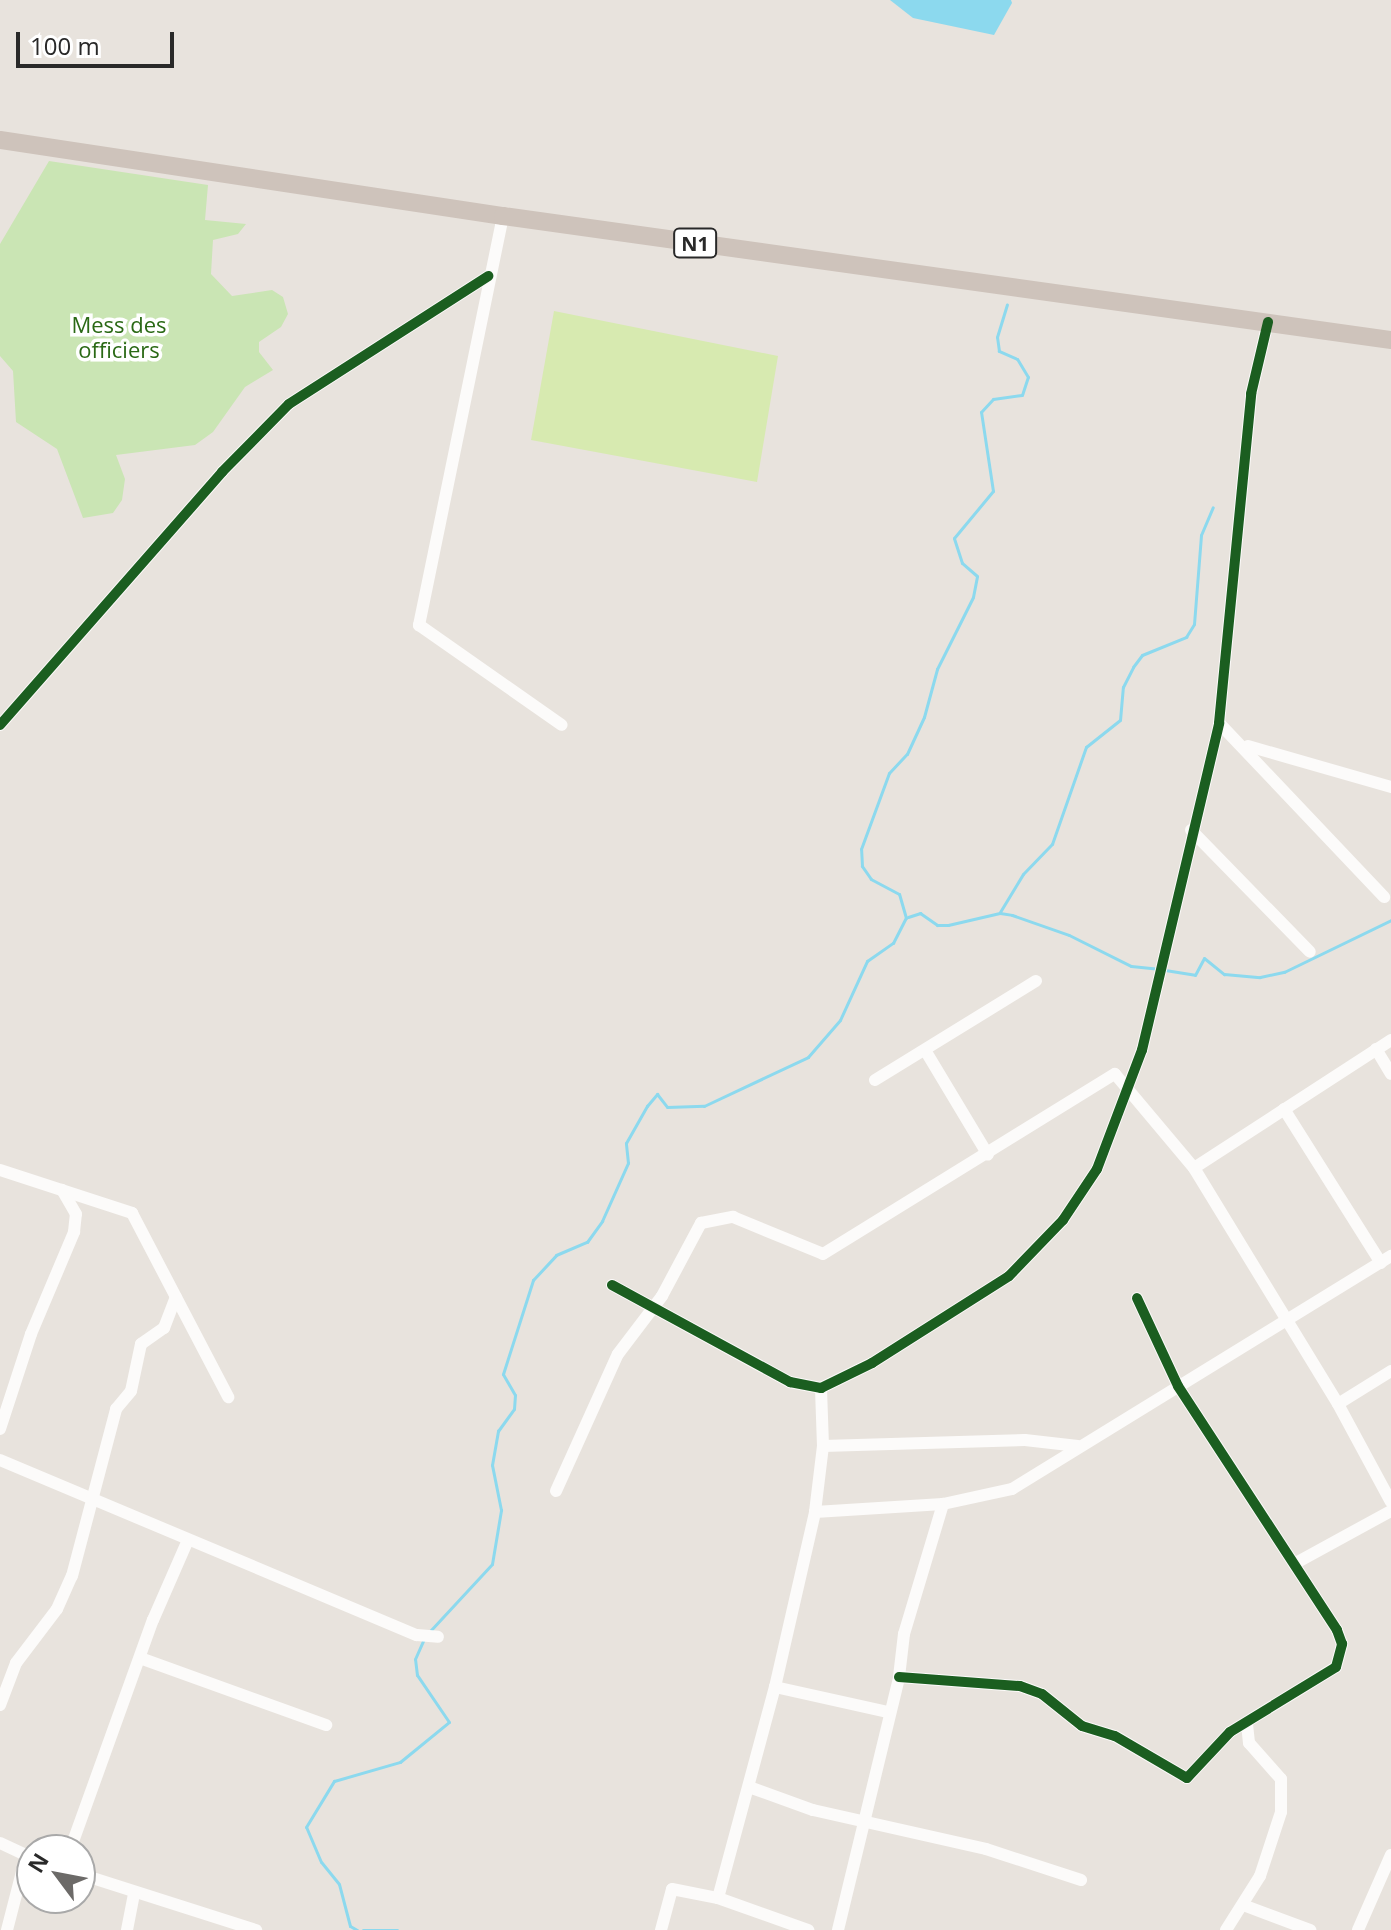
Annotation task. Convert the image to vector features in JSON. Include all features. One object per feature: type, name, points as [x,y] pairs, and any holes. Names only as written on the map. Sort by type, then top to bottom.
[{"type":"highway","name":"N1","points":[[0,140],[503,216],[1391,340]]},
{"type":"street","points":[[503,216],[488,276],[419,625],[562,725]]},
{"type":"street","points":[[0,725],[222,472],[289,404],[488,276]]},
{"type":"street","points":[[612,1285],[790,1382],[821,1388],[872,1363],[1009,1276],[1030,1256],[1097,1169],[1129,1089],[1219,723],[1251,394],[1268,322]]},
{"type":"street","points":[[1219,723],[1244,745],[1384,897]]},
{"type":"street","points":[[1244,745],[1391,787]]},
{"type":"street","points":[[1191,830],[1310,952]]},
{"type":"street","points":[[875,1080],[1036,981]]},
{"type":"street","points":[[1194,1168],[1391,1040]]},
{"type":"street","points":[[1376,1049],[1391,1074]]},
{"type":"street","points":[[925,1050],[988,1155]]},
{"type":"street","points":[[556,1491],[618,1354],[655,1308],[701,1223],[733,1217],[823,1254],[1115,1074],[1194,1168],[1286,1324],[1338,1404],[1391,1502]]},
{"type":"street","points":[[815,1512],[943,1504],[1012,1489],[1386,1260],[1284,1109]]},
{"type":"street","points":[[0,1170],[132,1213],[228,1397]]},
{"type":"street","points":[[0,1429],[24,1368],[31,1334],[74,1232],[76,1214],[62,1190]]},
{"type":"street","points":[[0,1705],[16,1663],[57,1609],[93,1500],[116,1409],[131,1391],[141,1344],[164,1328],[176,1297]]},
{"type":"street","points":[[899,1677],[1020,1686],[1042,1694],[1082,1726],[1115,1736],[1187,1778],[1230,1732],[1336,1667],[1341,1656],[1337,1630],[1178,1386],[1137,1298]]},
{"type":"street","points":[[1338,1404],[1391,1371]]},
{"type":"street","points":[[718,1898],[775,1687],[815,1512],[823,1446],[821,1388]]},
{"type":"street","points":[[823,1446],[1025,1440],[1078,1446]]},
{"type":"street","points":[[0,1460],[187,1542],[417,1635],[438,1637]]},
{"type":"street","points":[[838,1930],[888,1712],[899,1677],[904,1634],[943,1504]]},
{"type":"street","points":[[1294,1564],[1391,1511]]},
{"type":"street","points":[[76,1834],[140,1658],[187,1542]]},
{"type":"street","points":[[140,1658],[326,1725]]},
{"type":"street","points":[[775,1687],[888,1712]]},
{"type":"street","points":[[1226,1930],[1260,1876],[1281,1812],[1281,1779],[1249,1743],[1247,1724]]},
{"type":"street","points":[[749,1787],[864,1824],[986,1849],[1081,1880]]},
{"type":"street","points":[[1358,1930],[1391,1855]]},
{"type":"street","points":[[96,1880],[134,1895],[159,1898],[256,1930]]},
{"type":"street","points":[[661,1930],[672,1889],[718,1898],[808,1930]]},
{"type":"street","points":[[127,1930],[134,1895]]},
{"type":"street","points":[[7,1930],[16,1900]]},
{"type":"street","points":[[1243,1905],[1310,1930]]},
{"type":"green space","name":"Mess des officiers","points":[[49,161],[208,185],[205,220],[246,224],[238,234],[213,240],[211,274],[232,296],[272,290],[283,297],[288,314],[281,327],[259,342],[259,352],[273,370],[245,387],[213,432],[195,445],[116,455],[125,479],[122,500],[113,513],[83,518],[57,449],[16,422],[13,371],[0,356],[0,244]]},
{"type":"green space","points":[[554,311],[778,356],[757,482],[531,440]]},
{"type":"water","points":[[890,0],[1011,0],[1012,3],[994,35],[913,18]]},
{"type":"waterway","points":[[430,1631],[492,1564],[501,1510],[492,1465],[498,1431],[514,1409],[515,1395],[503,1374],[533,1280],[556,1255],[587,1242],[602,1221],[628,1163],[626,1143],[647,1106],[657,1094],[667,1107],[704,1106],[808,1057],[840,1020],[867,961],[893,943],[906,918],[899,894],[871,879],[862,866],[861,849],[889,773],[907,754],[924,717],[937,669],[973,597],[977,576],[962,563],[954,538],[993,491],[981,412],[993,399],[1022,395],[1028,377],[1017,359],[999,351],[997,337],[1007,304]]},
{"type":"waterway","points":[[1000,912],[1023,874],[1052,844],[1086,747],[1120,720],[1123,687],[1133,667],[1142,655],[1186,637],[1194,624],[1201,535],[1213,507]]},
{"type":"waterway","points":[[908,917],[920,913],[937,925],[948,925],[1000,913],[1012,915],[1069,935],[1131,966],[1158,969]]},
{"type":"waterway","points":[[1165,970],[1195,975],[1204,958],[1224,974],[1260,977],[1284,972],[1391,920]]},
{"type":"waterway","points":[[357,1930],[350,1926],[339,1884],[321,1862],[306,1827],[334,1781],[400,1762],[449,1722],[417,1675],[415,1659],[423,1641]]},
{"type":"waterway","points":[[363,1930],[397,1930]]},
{"type":"cycle path","points":[[0,725],[222,472],[289,404],[488,276]]},
{"type":"cycle path","points":[[612,1285],[790,1382],[821,1388],[872,1363],[1009,1276],[1063,1220],[1097,1169],[1142,1050],[1219,723],[1251,394],[1268,322]]},
{"type":"cycle path","points":[[899,1677],[1020,1686],[1042,1694],[1082,1726],[1115,1736],[1187,1778],[1230,1732],[1336,1667],[1342,1644],[1337,1630],[1178,1386],[1137,1298]]}]
